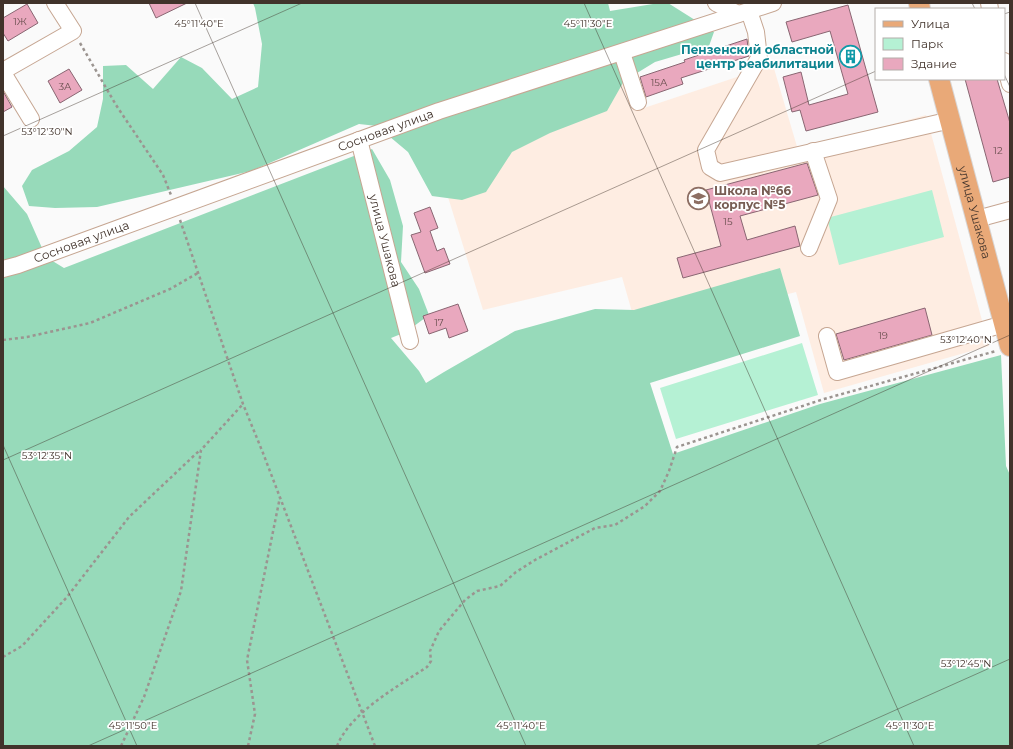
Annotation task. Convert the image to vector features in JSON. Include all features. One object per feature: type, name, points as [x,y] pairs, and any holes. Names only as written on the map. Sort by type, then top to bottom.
[{"type":"main road","name":"улица Ушакова","points":[[939,80],[1004,324],[1006,348]]},
{"type":"street","points":[[31,119],[3,72],[73,31],[55,3]]},
{"type":"street","points":[[716,3],[743,12],[756,32],[759,58],[706,150],[710,167],[720,173],[951,120]]},
{"type":"street","name":"Сосновая улица","points":[[3,269],[18,265],[438,111],[772,3]]},
{"type":"street","points":[[622,52],[638,102]]},
{"type":"street","points":[[1005,65],[1010,84]]},
{"type":"street","name":"улица Ушакова","points":[[359,140],[410,341]]},
{"type":"street","points":[[809,248],[829,199],[814,152]]},
{"type":"street","points":[[977,219],[1010,210]]},
{"type":"street","points":[[827,336],[837,372],[1004,324]]},
{"type":"path","points":[[73,31],[116,105],[163,175],[176,207],[243,404],[375,746]]},
{"type":"path","points":[[3,340],[27,337],[90,323],[170,289],[198,273]]},
{"type":"path","points":[[337,746],[340,739],[351,724],[362,714],[378,700],[427,667],[431,661],[430,652],[439,631],[466,600],[477,591],[500,586],[516,572],[535,560],[595,528],[615,526],[645,506],[660,491],[677,447],[824,399],[1006,348]]},
{"type":"path","points":[[3,657],[22,646],[67,597],[129,517],[201,450],[243,404]]},
{"type":"path","points":[[121,746],[144,697],[181,591],[201,450]]},
{"type":"path","points":[[248,746],[255,714],[247,660],[280,497]]},
{"type":"shaded area","name":"Школа №66 корпус №5","points":[[621,64],[635,111],[773,65],[798,150],[926,115],[989,346],[824,393],[796,292],[638,333],[622,277],[483,310],[426,126]]},
{"type":"green space","points":[[253,3],[608,3],[610,11],[659,3],[668,3],[714,32],[709,46],[655,62],[624,81],[607,111],[550,133],[512,152],[486,192],[462,200],[432,196],[408,152],[377,126],[359,124],[251,171],[97,207],[55,208],[29,206],[22,186],[32,170],[69,151],[97,127],[103,99],[103,66],[126,65],[153,89],[181,57],[202,68],[232,99],[258,87],[262,44]]},
{"type":"green space","points":[[372,149],[390,180],[403,226],[401,262],[419,289],[429,315],[406,332],[391,338],[419,371],[426,383],[515,331],[595,309],[634,310],[780,268],[800,336],[650,383],[673,454],[820,404],[1001,355],[1006,466],[1010,475],[1010,746],[3,746],[3,186],[27,214],[46,257],[64,268]]},
{"type":"green space","points":[[932,190],[944,237],[839,265],[827,218]]},
{"type":"green space","points":[[802,343],[818,395],[676,439],[660,388]]},
{"type":"building","points":[[149,3],[187,3],[156,18]]},
{"type":"building","points":[[27,4],[38,23],[8,41],[3,33],[3,18]]},
{"type":"building","name":"Пензенский областной центр реабилитации","points":[[848,5],[878,112],[806,131],[800,110],[792,112],[783,77],[801,72],[809,105],[848,94],[830,31],[792,42],[786,22]]},
{"type":"building","points":[[747,39],[749,56],[681,78],[683,84],[646,97],[640,77],[685,62],[684,60]]},
{"type":"building","points":[[69,69],[82,90],[60,103],[48,81]]},
{"type":"building","points":[[965,80],[997,80],[1010,123],[1010,177],[993,182]]},
{"type":"building","points":[[3,91],[12,107],[3,112]]},
{"type":"building","name":"Школа №66 корпус №5","points":[[807,163],[818,195],[740,216],[747,240],[795,226],[800,246],[683,278],[677,258],[721,246],[706,190]]},
{"type":"building","points":[[430,207],[438,228],[430,231],[437,251],[444,248],[450,264],[425,273],[411,235],[421,232],[414,213]]},
{"type":"building","points":[[458,304],[468,331],[449,338],[446,328],[429,334],[423,316]]},
{"type":"building","points":[[925,308],[932,335],[844,360],[836,334]]},
{"type":"place","name":"Пензенский областной центр реабилитации","points":[[850,57]]},
{"type":"place","name":"Школа №66 корпус №5","points":[[698,198]]}]
